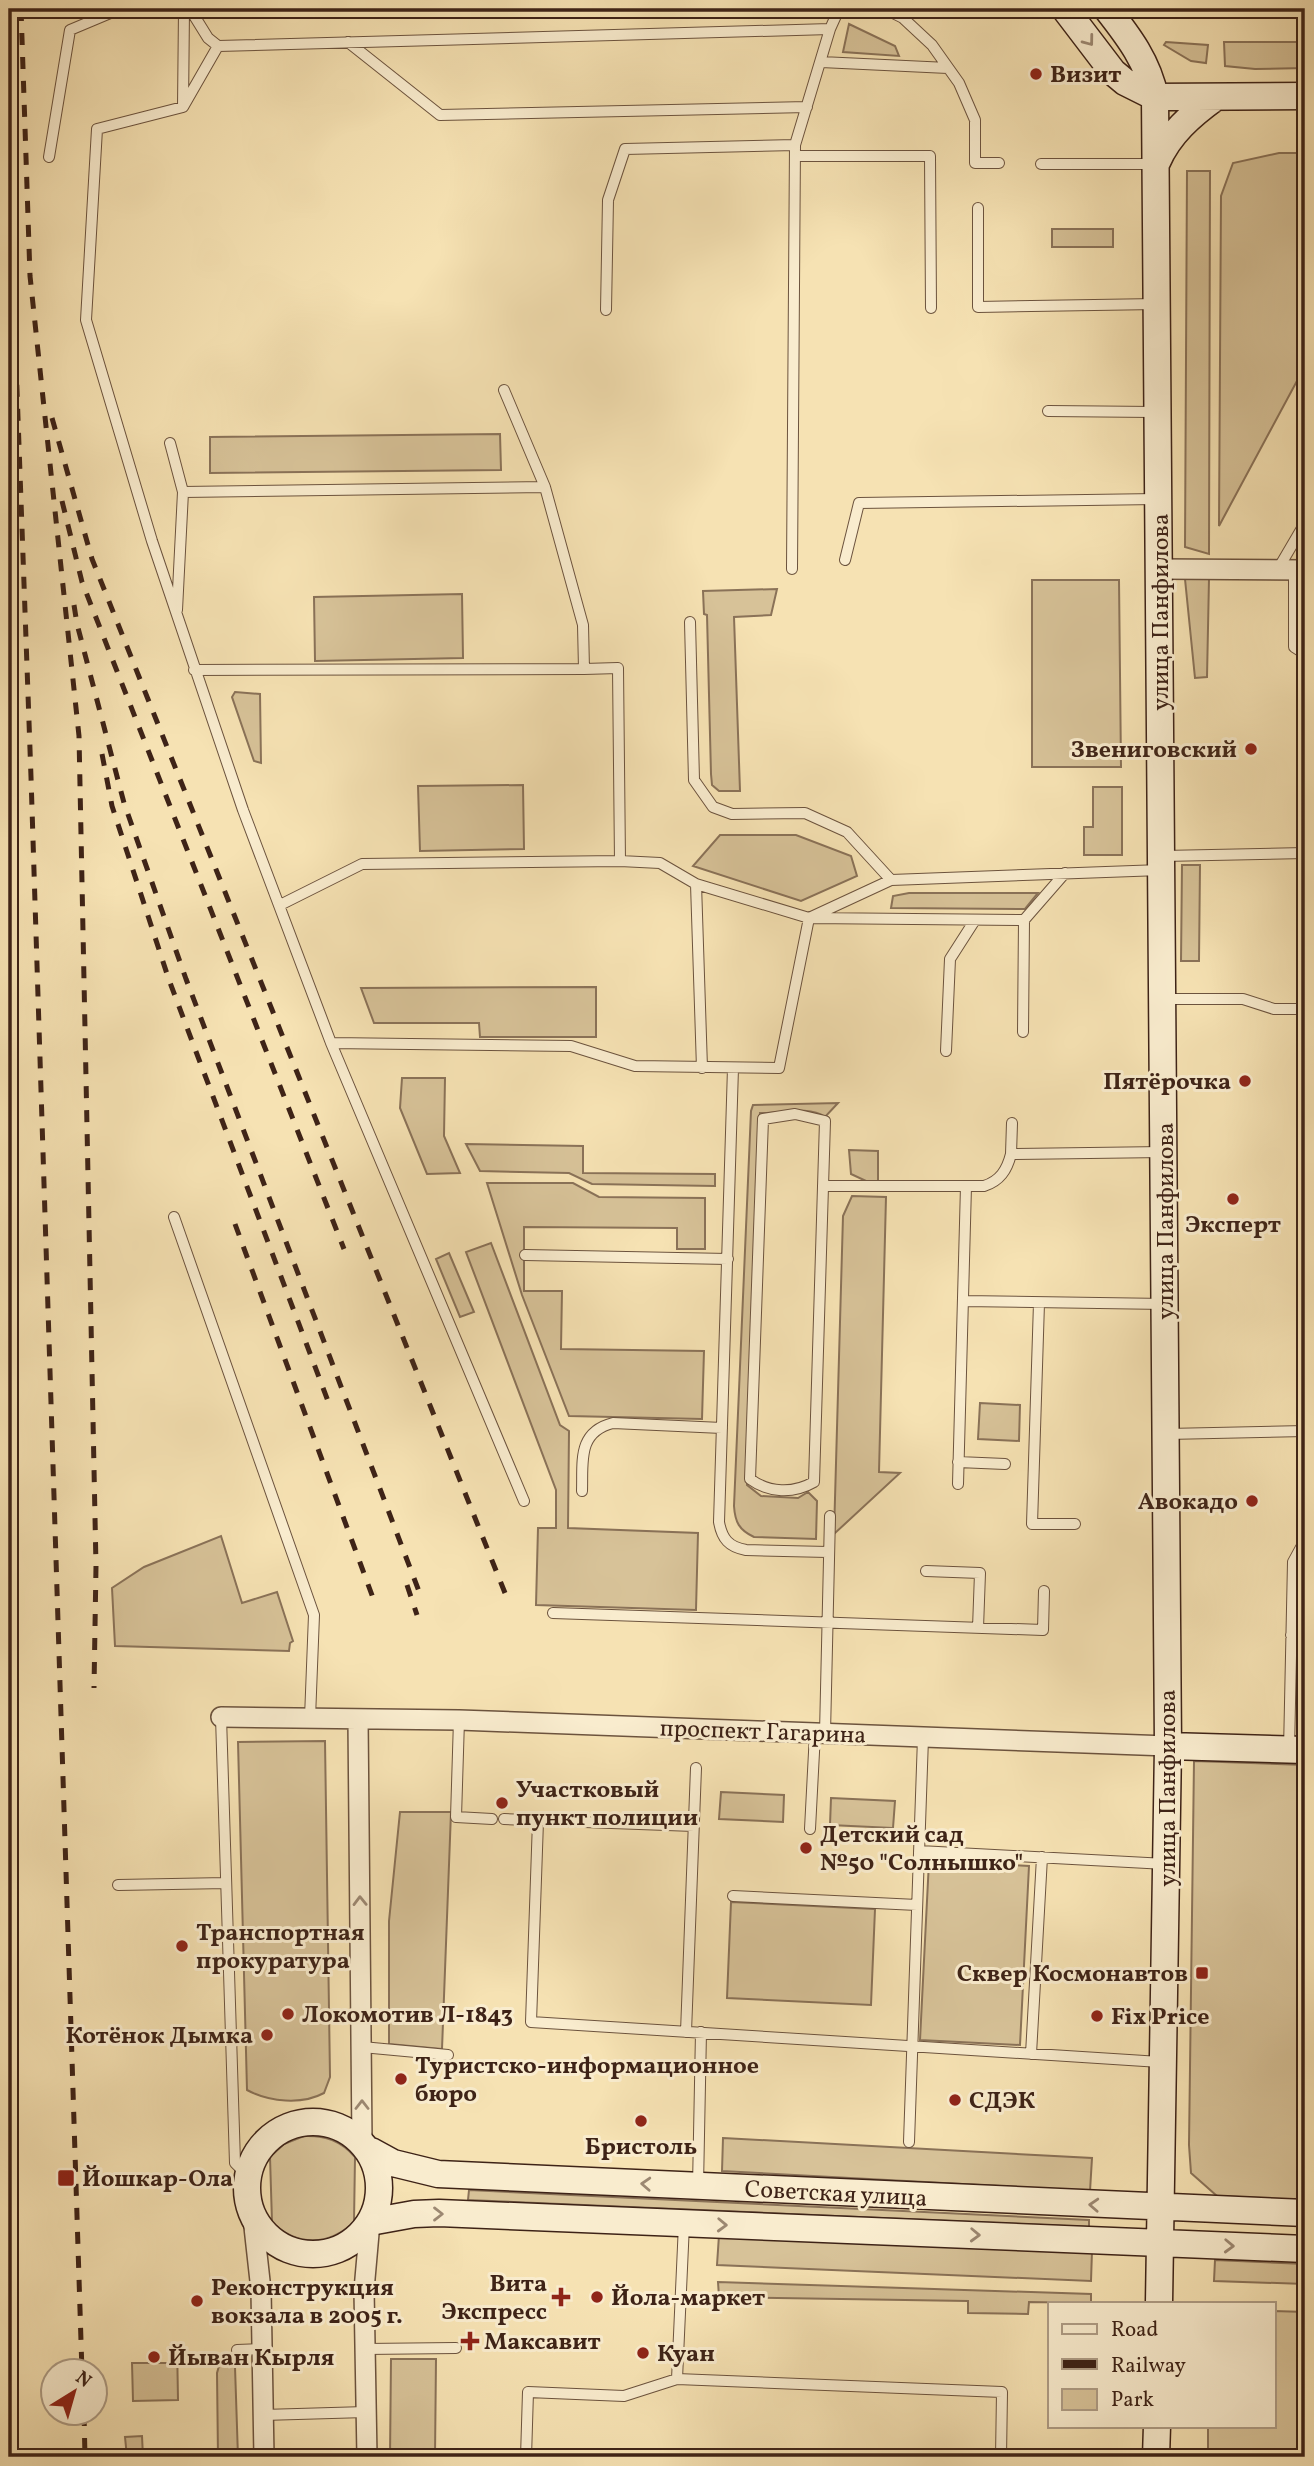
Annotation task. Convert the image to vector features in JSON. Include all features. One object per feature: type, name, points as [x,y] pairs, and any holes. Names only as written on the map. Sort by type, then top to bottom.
[{"type":"main road","points":[[1065,9],[1113,72],[1144,130],[1156,164]]},
{"type":"main road","points":[[1107,9],[1140,53],[1178,80],[1216,97]]},
{"type":"main road","name":"улица Панфилова","points":[[1140,53],[1147,66],[1156,97],[1160,569],[1168,1746],[1159,2302]]},
{"type":"main road","points":[[1113,72],[1125,82],[1156,97],[1305,96]]},
{"type":"main road","points":[[1156,164],[1171,137],[1185,121],[1216,97]]},
{"type":"main road","name":"проспект Гагарина","points":[[1168,1746],[1297,1750]]},
{"type":"main road","points":[[305,2121],[326,2123],[344,2129],[367,2147],[378,2178],[379,2197],[370,2222],[359,2235],[343,2248],[309,2255],[292,2252],[276,2244],[263,2232],[253,2218],[246,2197],[247,2175],[254,2155],[268,2138],[286,2127],[305,2121]]},
{"type":"main road","name":"Советская улица","points":[[367,2147],[393,2163],[438,2174],[1305,2213]]},
{"type":"main road","name":"Советская улица","points":[[370,2222],[414,2214],[439,2213],[1305,2249]]},
{"type":"main road","points":[[1156,2457],[1157,2428]]},
{"type":"street","points":[[1160,569],[1292,569]]},
{"type":"street","name":"проспект Гагарина","points":[[220,1717],[459,1720],[1168,1746]]},
{"type":"street","points":[[358,1719],[362,2047],[367,2147]]},
{"type":"street","points":[[253,2218],[261,2290],[264,2457]]},
{"type":"street","points":[[367,2457],[364,2290],[370,2222]]},
{"type":"lane","points":[[49,157],[70,30],[120,9]]},
{"type":"lane","points":[[183,107],[184,9]]},
{"type":"lane","points":[[190,9],[208,38],[218,46],[830,29]]},
{"type":"lane","points":[[792,569],[795,150],[830,29],[839,9]]},
{"type":"lane","points":[[885,9],[903,18],[932,45],[959,83],[975,120],[975,163],[999,163]]},
{"type":"lane","points":[[348,42],[440,115],[807,107]]},
{"type":"lane","points":[[218,46],[183,107],[97,129],[86,320],[194,670],[331,1043],[524,1501]]},
{"type":"lane","points":[[821,62],[948,68]]},
{"type":"lane","points":[[606,310],[608,200],[625,149],[795,150],[930,156],[931,309]]},
{"type":"lane","points":[[1041,163],[1156,164]]},
{"type":"lane","points":[[978,208],[978,307],[1157,304]]},
{"type":"lane","points":[[504,390],[545,487],[583,625],[584,669]]},
{"type":"lane","points":[[1048,411],[1158,412]]},
{"type":"lane","points":[[170,443],[183,492],[176,615]]},
{"type":"lane","points":[[183,492],[545,487]]},
{"type":"lane","points":[[845,560],[859,503],[1159,499]]},
{"type":"lane","points":[[1305,523],[1292,569],[1294,647],[1305,654]]},
{"type":"lane","points":[[690,622],[694,780],[713,807],[732,814],[804,813],[847,832],[891,880]]},
{"type":"lane","points":[[194,670],[618,668],[620,862]]},
{"type":"lane","points":[[809,918],[891,880],[1065,873],[1305,853]]},
{"type":"lane","points":[[280,905],[362,864],[620,862],[660,863],[696,884],[809,918],[1024,920]]},
{"type":"lane","points":[[1023,1032],[1024,920],[1065,873]]},
{"type":"lane","points":[[696,884],[702,1068]]},
{"type":"lane","points":[[331,1043],[571,1046],[635,1066],[779,1068],[809,918]]},
{"type":"lane","points":[[946,1051],[950,959],[975,920]]},
{"type":"lane","points":[[1163,999],[1243,999],[1274,1009],[1304,1009],[1305,1366]]},
{"type":"lane","points":[[733,1068],[719,1522],[727,1542],[735,1548],[828,1552]]},
{"type":"lane","points":[[795,1114],[825,1121],[824,1186],[814,1482],[800,1490],[763,1489],[750,1479],[763,1119],[795,1114]]},
{"type":"lane","points":[[824,1186],[984,1186],[993,1183],[1008,1165],[1012,1154],[1012,1123]]},
{"type":"lane","points":[[1012,1154],[1164,1152]]},
{"type":"lane","points":[[958,1484],[966,1186]]},
{"type":"lane","points":[[174,1217],[314,1615],[310,1718]]},
{"type":"lane","points":[[526,1255],[728,1259]]},
{"type":"lane","points":[[963,1301],[1165,1304]]},
{"type":"lane","points":[[1039,1303],[1032,1524],[1075,1524]]},
{"type":"lane","points":[[582,1491],[584,1447],[594,1430],[613,1423],[722,1428]]},
{"type":"lane","points":[[1166,1434],[1305,1431]]},
{"type":"lane","points":[[958,1462],[1005,1464]]},
{"type":"lane","points":[[810,1829],[820,1733],[830,1516]]},
{"type":"lane","points":[[1297,1750],[1291,1634],[1293,1562],[1305,1540]]},
{"type":"lane","points":[[926,1571],[980,1573],[978,1628]]},
{"type":"lane","points":[[553,1613],[1044,1630],[1044,1591]]},
{"type":"lane","points":[[1291,1634],[1305,1635]]},
{"type":"lane","points":[[220,1717],[235,2163],[247,2175]]},
{"type":"lane","points":[[459,1720],[456,1817],[492,1819]]},
{"type":"lane","points":[[909,2142],[923,1738]]},
{"type":"lane","points":[[686,2032],[696,1768]]},
{"type":"lane","points":[[504,1819],[694,1826]]},
{"type":"lane","points":[[538,1821],[531,2022],[1164,2062]]},
{"type":"lane","points":[[919,1851],[1167,1864]]},
{"type":"lane","points":[[1031,2053],[1042,1857]]},
{"type":"lane","points":[[118,1885],[226,1883]]},
{"type":"lane","points":[[733,1896],[917,1905]]},
{"type":"lane","points":[[698,2186],[701,2032]]},
{"type":"lane","points":[[362,2047],[448,2056]]},
{"type":"lane","points":[[677,2379],[684,2224]]},
{"type":"lane","points":[[365,2349],[456,2348]]},
{"type":"lane","points":[[237,2350],[262,2349]]},
{"type":"lane","points":[[526,2457],[528,2392],[624,2396],[677,2379],[1002,2392],[1001,2457]]},
{"type":"lane","points":[[263,2415],[366,2412]]},
{"type":"green space","points":[[849,24],[895,46],[899,56],[843,52]]},
{"type":"green space","points":[[1166,42],[1208,45],[1206,63],[1191,61],[1164,45]]},
{"type":"green space","points":[[1224,42],[1305,42],[1305,68],[1255,69],[1225,66]]},
{"type":"green space","points":[[1279,153],[1305,153],[1305,366],[1219,526],[1221,196],[1233,163]]},
{"type":"green space","points":[[1187,171],[1210,171],[1209,554],[1185,547]]},
{"type":"green space","points":[[1052,229],[1113,229],[1113,247],[1052,247]]},
{"type":"green space","points":[[500,434],[501,470],[210,473],[210,437]]},
{"type":"green space","points":[[1185,579],[1209,579],[1207,677],[1195,678]]},
{"type":"green space","points":[[1032,580],[1119,580],[1121,767],[1032,767]]},
{"type":"green space","points":[[777,589],[771,615],[734,617],[740,791],[719,791],[712,785],[711,774],[707,615],[704,614],[703,591]]},
{"type":"green space","points":[[462,594],[463,658],[315,661],[314,597]]},
{"type":"green space","points":[[235,692],[260,694],[261,763],[254,761],[232,697]]},
{"type":"green space","points":[[523,785],[524,849],[420,851],[418,786]]},
{"type":"green space","points":[[1093,787],[1122,787],[1122,855],[1084,855],[1084,827],[1093,827]]},
{"type":"green space","points":[[720,835],[796,835],[851,856],[857,876],[801,901],[693,866]]},
{"type":"green space","points":[[1182,865],[1200,865],[1199,961],[1181,961]]},
{"type":"green space","points":[[909,893],[1038,893],[1025,909],[891,908],[893,896]]},
{"type":"green space","points":[[596,987],[596,1037],[480,1037],[479,1023],[374,1023],[361,988]]},
{"type":"green space","points":[[402,1078],[445,1078],[444,1136],[460,1173],[427,1174],[400,1108]]},
{"type":"green space","points":[[838,1103],[825,1117],[810,1111],[760,1113],[747,1485],[761,1496],[798,1498],[808,1492],[817,1501],[816,1539],[754,1537],[739,1525],[734,1506],[751,1111],[753,1105]]},
{"type":"green space","points":[[466,1144],[583,1146],[583,1173],[715,1174],[715,1186],[592,1184],[569,1173],[480,1171]]},
{"type":"green space","points":[[849,1150],[878,1151],[878,1182],[866,1181],[851,1174]]},
{"type":"green space","points":[[487,1183],[573,1183],[599,1197],[705,1198],[705,1249],[677,1249],[677,1228],[524,1227],[524,1291],[562,1291],[561,1349],[704,1351],[702,1419],[569,1416],[522,1295]]},
{"type":"green space","points":[[852,1196],[886,1197],[879,1472],[900,1473],[834,1534],[843,1216]]},
{"type":"green space","points":[[491,1243],[560,1425],[569,1431],[568,1528],[698,1533],[696,1610],[536,1605],[538,1528],[556,1528],[556,1490],[466,1252]]},
{"type":"green space","points":[[449,1253],[474,1312],[460,1317],[436,1259]]},
{"type":"green space","points":[[980,1403],[1020,1405],[1019,1441],[978,1439]]},
{"type":"green space","points":[[221,1536],[242,1603],[277,1592],[293,1641],[289,1651],[115,1646],[112,1588],[144,1567]]},
{"type":"green space","points":[[325,1741],[330,2077],[324,2093],[315,2097],[275,2099],[247,2090],[238,1742]]},
{"type":"green space","points":[[1194,1761],[1305,1765],[1305,2200],[1217,2196],[1191,2173],[1189,2145]]},
{"type":"green space","points":[[721,1792],[784,1795],[783,1822],[719,1819]]},
{"type":"green space","points":[[831,1798],[895,1801],[893,1828],[830,1825]]},
{"type":"green space","points":[[400,1812],[451,1812],[442,2049],[389,2044],[389,1921]]},
{"type":"green space","points":[[929,1861],[1029,1866],[1020,2045],[920,2040]]},
{"type":"green space","points":[[731,1902],[875,1909],[871,2005],[727,1998]]},
{"type":"green space","points":[[304,2136],[332,2140],[355,2157],[354,2222],[334,2236],[324,2239],[292,2236],[272,2222],[270,2157],[284,2144]]},
{"type":"green space","points":[[723,2138],[1092,2158],[1090,2191],[722,2171]]},
{"type":"green space","points":[[469,2190],[1089,2220],[1089,2227],[468,2200]]},
{"type":"green space","points":[[719,2235],[1092,2251],[1091,2281],[717,2265]]},
{"type":"green space","points":[[1215,2260],[1305,2264],[1305,2284],[1214,2281]]},
{"type":"green space","points":[[718,2282],[1091,2294],[1091,2302],[1029,2302],[1028,2314],[968,2313],[968,2301],[719,2297]]},
{"type":"green space","points":[[1276,2311],[1305,2312],[1305,2457],[1208,2457],[1208,2428],[1276,2428]]},
{"type":"green space","points":[[171,2343],[177,2343],[178,2400],[133,2401],[132,2363],[171,2363]]},
{"type":"green space","points":[[391,2359],[436,2359],[435,2457],[390,2457]]},
{"type":"green space","points":[[228,2362],[235,2367],[238,2457],[218,2457],[217,2373],[219,2366]]},
{"type":"green space","points":[[142,2436],[143,2457],[127,2457],[125,2437]]},
{"type":"railway","points":[[21,9],[30,276],[79,736],[96,1566],[94,1688]]},
{"type":"railway","points":[[9,169],[82,2358]]},
{"type":"railway","points":[[52,418],[92,559],[509,1603]]},
{"type":"railway","points":[[62,501],[82,582],[344,1249]]},
{"type":"railway","points":[[74,605],[124,803],[186,979],[420,1594]]},
{"type":"railway","points":[[102,754],[112,806],[169,980],[331,1409]]},
{"type":"railway","points":[[235,1224],[376,1606]]},
{"type":"railway","points":[[407,1585],[417,1615]]},
{"type":"railway","points":[[84,2428],[85,2457]]},
{"type":"place","name":"Визит","points":[[1036,74]]},
{"type":"place","name":"Звениговский","points":[[1251,749]]},
{"type":"place","name":"Пятёрочка","points":[[1245,1081]]},
{"type":"place","name":"Эксперт","points":[[1233,1199]]},
{"type":"place","name":"Авокадо","points":[[1252,1501]]},
{"type":"place","name":"Участковый пункт полиции","points":[[502,1803]]},
{"type":"place","name":"Детский сад №50 \"Солнышко\"","points":[[806,1848]]},
{"type":"place","name":"Транспортная прокуратура","points":[[182,1946]]},
{"type":"place","name":"Сквер Космонавтов","points":[[1202,1973]]},
{"type":"place","name":"Локомотив Л-1843","points":[[288,2014]]},
{"type":"place","name":"Fix Price","points":[[1097,2016]]},
{"type":"place","name":"Котёнок Дымка","points":[[267,2035]]},
{"type":"place","name":"Туристско-информационное бюро","points":[[401,2079]]},
{"type":"place","name":"СДЭК","points":[[955,2100]]},
{"type":"place","name":"Бристоль","points":[[641,2121]]},
{"type":"place","name":"Йошкар-Ола","points":[[66,2178]]},
{"type":"place","name":"Вита Экспресс","points":[[561,2297]]},
{"type":"place","name":"Йола-маркет","points":[[597,2297]]},
{"type":"place","name":"Реконструкция вокзала в 2005 г.","points":[[197,2301]]},
{"type":"place","name":"Максавит","points":[[470,2341]]},
{"type":"place","name":"Куан","points":[[643,2353]]},
{"type":"place","name":"Йыван Кырля","points":[[154,2357]]}]
